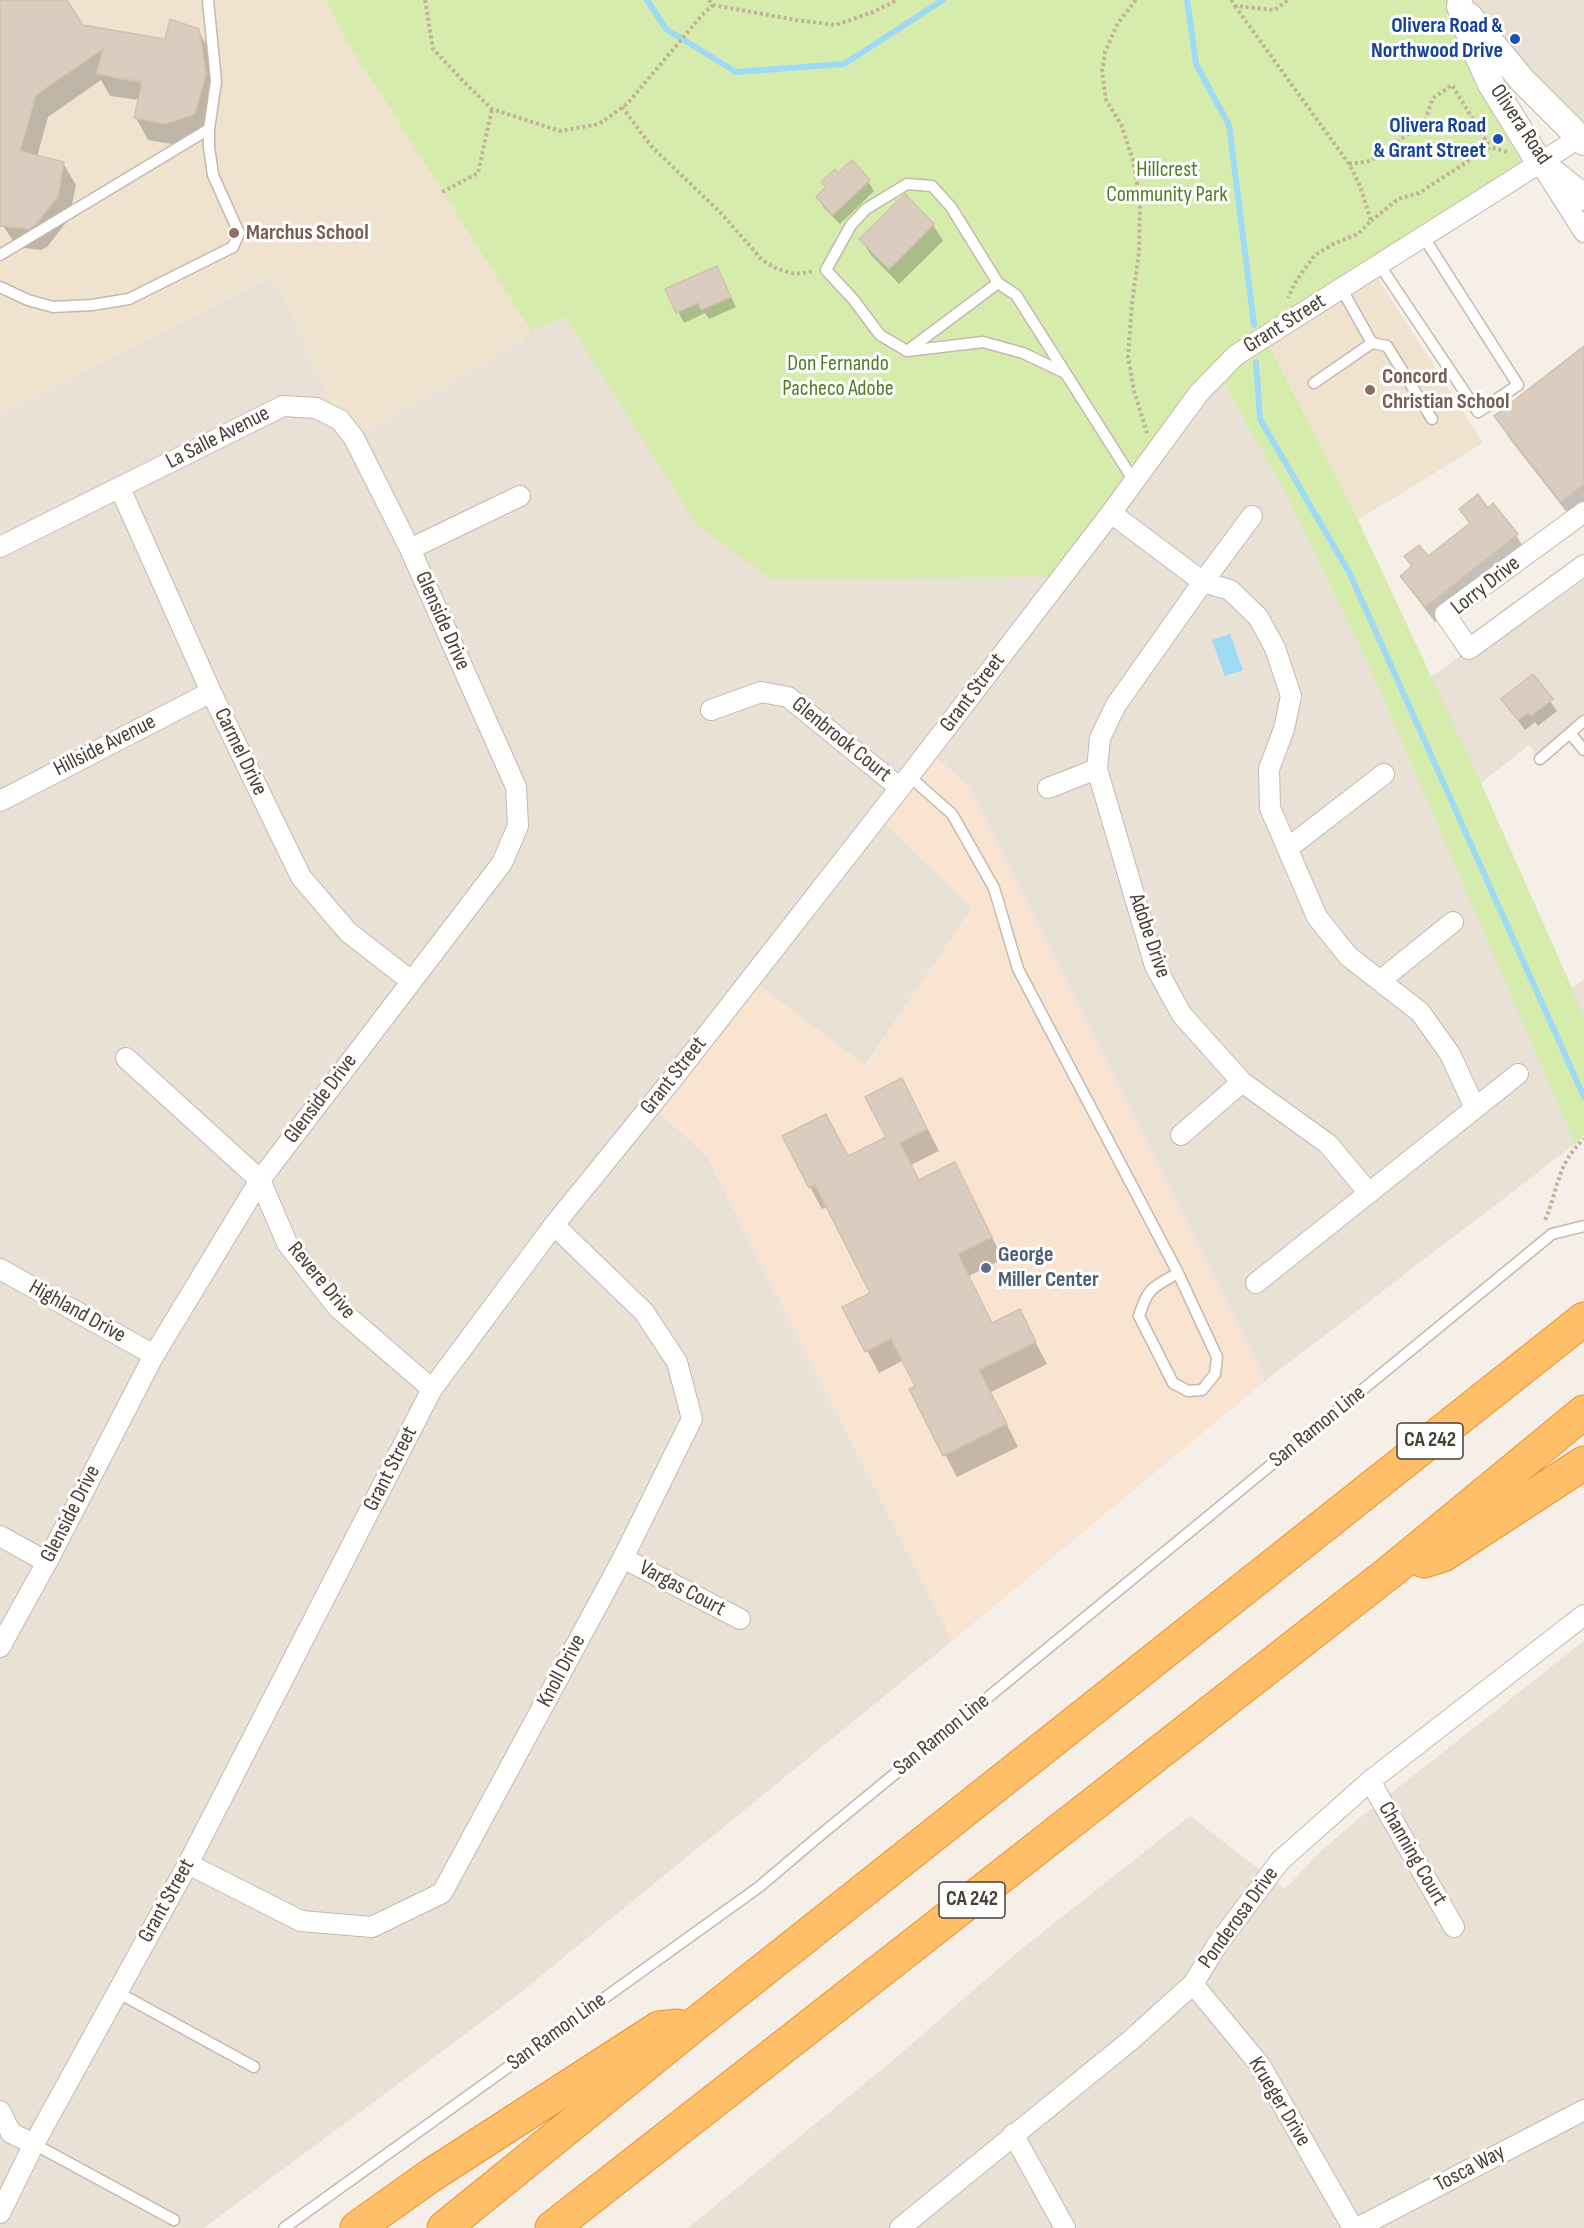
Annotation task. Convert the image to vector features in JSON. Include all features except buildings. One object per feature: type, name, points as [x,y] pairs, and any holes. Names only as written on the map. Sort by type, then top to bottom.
[{"type":"highway","points":[[1539,1353],[1584,1295]]},
{"type":"highway","name":"CA 242","points":[[444,2228],[694,2025],[1584,1318]]},
{"type":"highway","name":"CA 242","points":[[552,2228],[1391,1571],[1584,1412]]},
{"type":"highway","points":[[1391,1571],[1443,1555],[1584,1463]]},
{"type":"highway","points":[[357,2228],[430,2176],[659,2028],[694,2025]]},
{"type":"street","name":"Olivera Road","points":[[1462,2],[1524,81],[1582,138]]},
{"type":"street","name":"Olivera Road","points":[[1462,2],[1473,45],[1491,84],[1539,162],[1584,197]]},
{"type":"street","name":"Grant Street","points":[[0,2213],[34,2144],[188,1864],[432,1389],[554,1225],[674,1077],[905,782],[1111,513],[1199,393],[1236,355],[1539,162],[1582,138]]},
{"type":"street","points":[[1539,162],[1584,232]]},
{"type":"street","name":"La Salle Avenue","points":[[0,547],[283,406],[316,408],[340,420],[354,438],[410,549]]},
{"type":"street","name":"Carmel Drive","points":[[120,488],[211,692],[301,877],[348,932],[411,981]]},
{"type":"street","points":[[410,549],[520,496]]},
{"type":"street","name":"Lorry Drive","points":[[1584,512],[1445,614],[1469,649],[1584,566]]},
{"type":"street","points":[[1111,513],[1203,582],[1230,590],[1258,617],[1275,648],[1291,696],[1284,729],[1269,769],[1270,808],[1317,916],[1348,956],[1420,1012],[1450,1054],[1475,1108]]},
{"type":"street","name":"Adobe Drive","points":[[1252,516],[1116,705],[1100,738],[1097,769],[1155,966],[1182,1014],[1242,1082],[1328,1144],[1369,1193]]},
{"type":"street","name":"Glenside Drive","points":[[0,1647],[47,1562],[154,1355],[260,1180],[502,863],[518,826],[516,787],[410,549]]},
{"type":"street","name":"Hillside Avenue","points":[[0,801],[211,692]]},
{"type":"street","name":"Glenbrook Court","points":[[711,710],[761,692],[788,697],[905,782]]},
{"type":"street","points":[[1048,788],[1097,769]]},
{"type":"street","points":[[1288,848],[1384,774]]},
{"type":"street","points":[[1381,980],[1453,921]]},
{"type":"street","name":"Revere Drive","points":[[126,1058],[260,1180],[287,1243],[338,1308],[432,1389]]},
{"type":"street","points":[[1256,1283],[1518,1074]]},
{"type":"street","points":[[1181,1136],[1242,1082]]},
{"type":"street","name":"Knoll Drive","points":[[188,1864],[301,1922],[372,1927],[442,1893],[623,1558],[692,1419],[677,1362],[644,1312],[554,1225]]},
{"type":"street","name":"Highland Drive","points":[[0,1269],[154,1355]]},
{"type":"street","points":[[0,1536],[47,1562]]},
{"type":"street","name":"Vargas Court","points":[[623,1558],[740,1619]]},
{"type":"street","name":"Ponderosa Drive","points":[[900,2228],[1131,2040],[1193,1984],[1216,1945],[1280,1861],[1370,1780],[1584,1615]]},
{"type":"street","name":"Channing Court","points":[[1370,1780],[1454,1927]]},
{"type":"street","name":"Krueger Drive","points":[[1193,1984],[1260,2065],[1355,2228]]},
{"type":"street","name":"Tosca Way","points":[[1355,2228],[1584,2110]]},
{"type":"street","points":[[0,2111],[10,2133],[34,2144]]},
{"type":"street","points":[[1013,2134],[1065,2228]]},
{"type":"lane","points":[[0,287],[28,300],[53,307],[92,305],[129,299],[233,248],[239,233],[213,175],[209,129],[216,81],[208,0]]},
{"type":"lane","points":[[0,255],[209,129]]},
{"type":"lane","points":[[1065,373],[1023,353],[983,342],[907,351],[880,335],[853,299],[826,270],[851,225],[866,209],[908,184],[932,186],[951,207],[998,283],[1016,295],[1134,481]]},
{"type":"lane","points":[[1379,264],[1478,412],[1518,384],[1423,236]]},
{"type":"lane","points":[[907,351],[998,283]]},
{"type":"lane","points":[[1341,288],[1372,343]]},
{"type":"lane","points":[[1314,383],[1372,343],[1387,346],[1432,419]]},
{"type":"lane","points":[[1540,759],[1584,721]]},
{"type":"lane","points":[[1570,733],[1584,750]]},
{"type":"lane","points":[[905,782],[952,814],[994,888],[1018,969],[1178,1274],[1217,1357],[1215,1374],[1202,1390],[1188,1391],[1173,1383],[1139,1316],[1145,1294],[1158,1284],[1178,1274]]},
{"type":"lane","name":"San Ramon Line","points":[[284,2228],[759,1887],[1552,1234],[1584,1226]]},
{"type":"lane","points":[[117,1992],[254,2067]]},
{"type":"lane","points":[[34,2144],[174,2220]]},
{"type":"lane","points":[[274,2228],[310,2209]]},
{"type":"path","points":[[425,0],[433,49],[492,109],[560,131],[599,124],[628,103],[702,15],[714,5]]},
{"type":"path","points":[[709,0],[714,5],[836,25],[873,12],[897,0]]},
{"type":"path","points":[[1136,0],[1118,23],[1105,52],[1102,72],[1106,100],[1121,124],[1133,160],[1140,200],[1139,252],[1128,356],[1134,391],[1153,453]]},
{"type":"path","points":[[1231,0],[1348,164],[1360,186],[1371,221]]},
{"type":"path","points":[[1235,6],[1275,10],[1287,0]]},
{"type":"path","points":[[1348,164],[1370,161],[1424,123],[1433,98],[1452,85],[1490,147],[1539,162]]},
{"type":"path","points":[[622,107],[651,146],[721,213],[762,260],[777,269],[796,274],[826,270]]},
{"type":"path","points":[[442,192],[478,173],[492,109]]},
{"type":"path","points":[[1274,331],[1296,281],[1315,255],[1333,244],[1359,234],[1398,199],[1419,193],[1490,147]]},
{"type":"path","points":[[1524,1258],[1552,1204],[1558,1177],[1569,1155],[1584,1139]]},
{"type":"shaded area","name":"Marchus School","points":[[0,0],[326,0],[339,28],[531,331],[520,341],[354,438],[340,420],[273,275],[0,414]]},
{"type":"shaded area","points":[[1456,0],[1584,0],[1584,135]]},
{"type":"shaded area","name":"Concord Christian School","points":[[1372,269],[1483,443],[1358,520],[1265,337]]},
{"type":"shaded area","points":[[274,275],[340,420],[520,342],[531,331],[565,317],[697,525],[1218,373],[1284,490],[1369,665],[1575,1144],[1265,1381],[968,787],[929,751],[878,816],[972,908],[865,1066],[750,978],[651,1105],[707,1156],[952,1641],[515,1997],[204,2228],[0,2228],[0,414]]},
{"type":"shaded area","points":[[1584,565],[1584,721],[1540,759],[1529,745],[1481,783],[1431,677]]},
{"type":"shaded area","name":"George Miller Center","points":[[929,750],[968,787],[1265,1381],[952,1641],[707,1156],[651,1105],[750,978],[866,1066],[972,908],[878,816]]},
{"type":"shaded area","points":[[1584,979],[1584,1020],[1572,988]]},
{"type":"shaded area","points":[[1584,1641],[1584,2228],[688,2228],[892,2061],[1020,1950],[1190,1816],[1285,1889],[1317,1855],[1352,1824]]},
{"type":"green space","points":[[326,0],[1456,0],[1539,162],[1265,337],[1358,520],[1481,783],[1572,988],[1584,1020],[1584,1135],[1575,1144],[1369,665],[1284,490],[1219,374],[1062,576],[773,580],[697,525],[565,317],[531,331],[339,28]]},
{"type":"water","points":[[1230,634],[1243,670],[1225,676],[1212,640]]},
{"type":"waterway","points":[[647,0],[666,29],[736,72],[844,64],[943,0]]},
{"type":"waterway","points":[[1187,0],[1196,64],[1229,125],[1254,325]]},
{"type":"waterway","points":[[1256,362],[1260,419],[1350,574],[1584,1097]]},
{"type":"place","name":"Olivera Road & Northwood Drive","points":[[1515,39]]},
{"type":"place","name":"Olivera Road & Grant Street","points":[[1498,139]]},
{"type":"place","name":"Marchus School","points":[[234,233]]},
{"type":"place","name":"Concord Christian School","points":[[1370,390]]},
{"type":"place","name":"George Miller Center","points":[[986,1268]]},
{"type":"park label","name":"Hillcrest Community Park","points":[[1167,182]]},
{"type":"park label","name":"Don Fernando Pacheco Adobe","points":[[838,376]]}]
